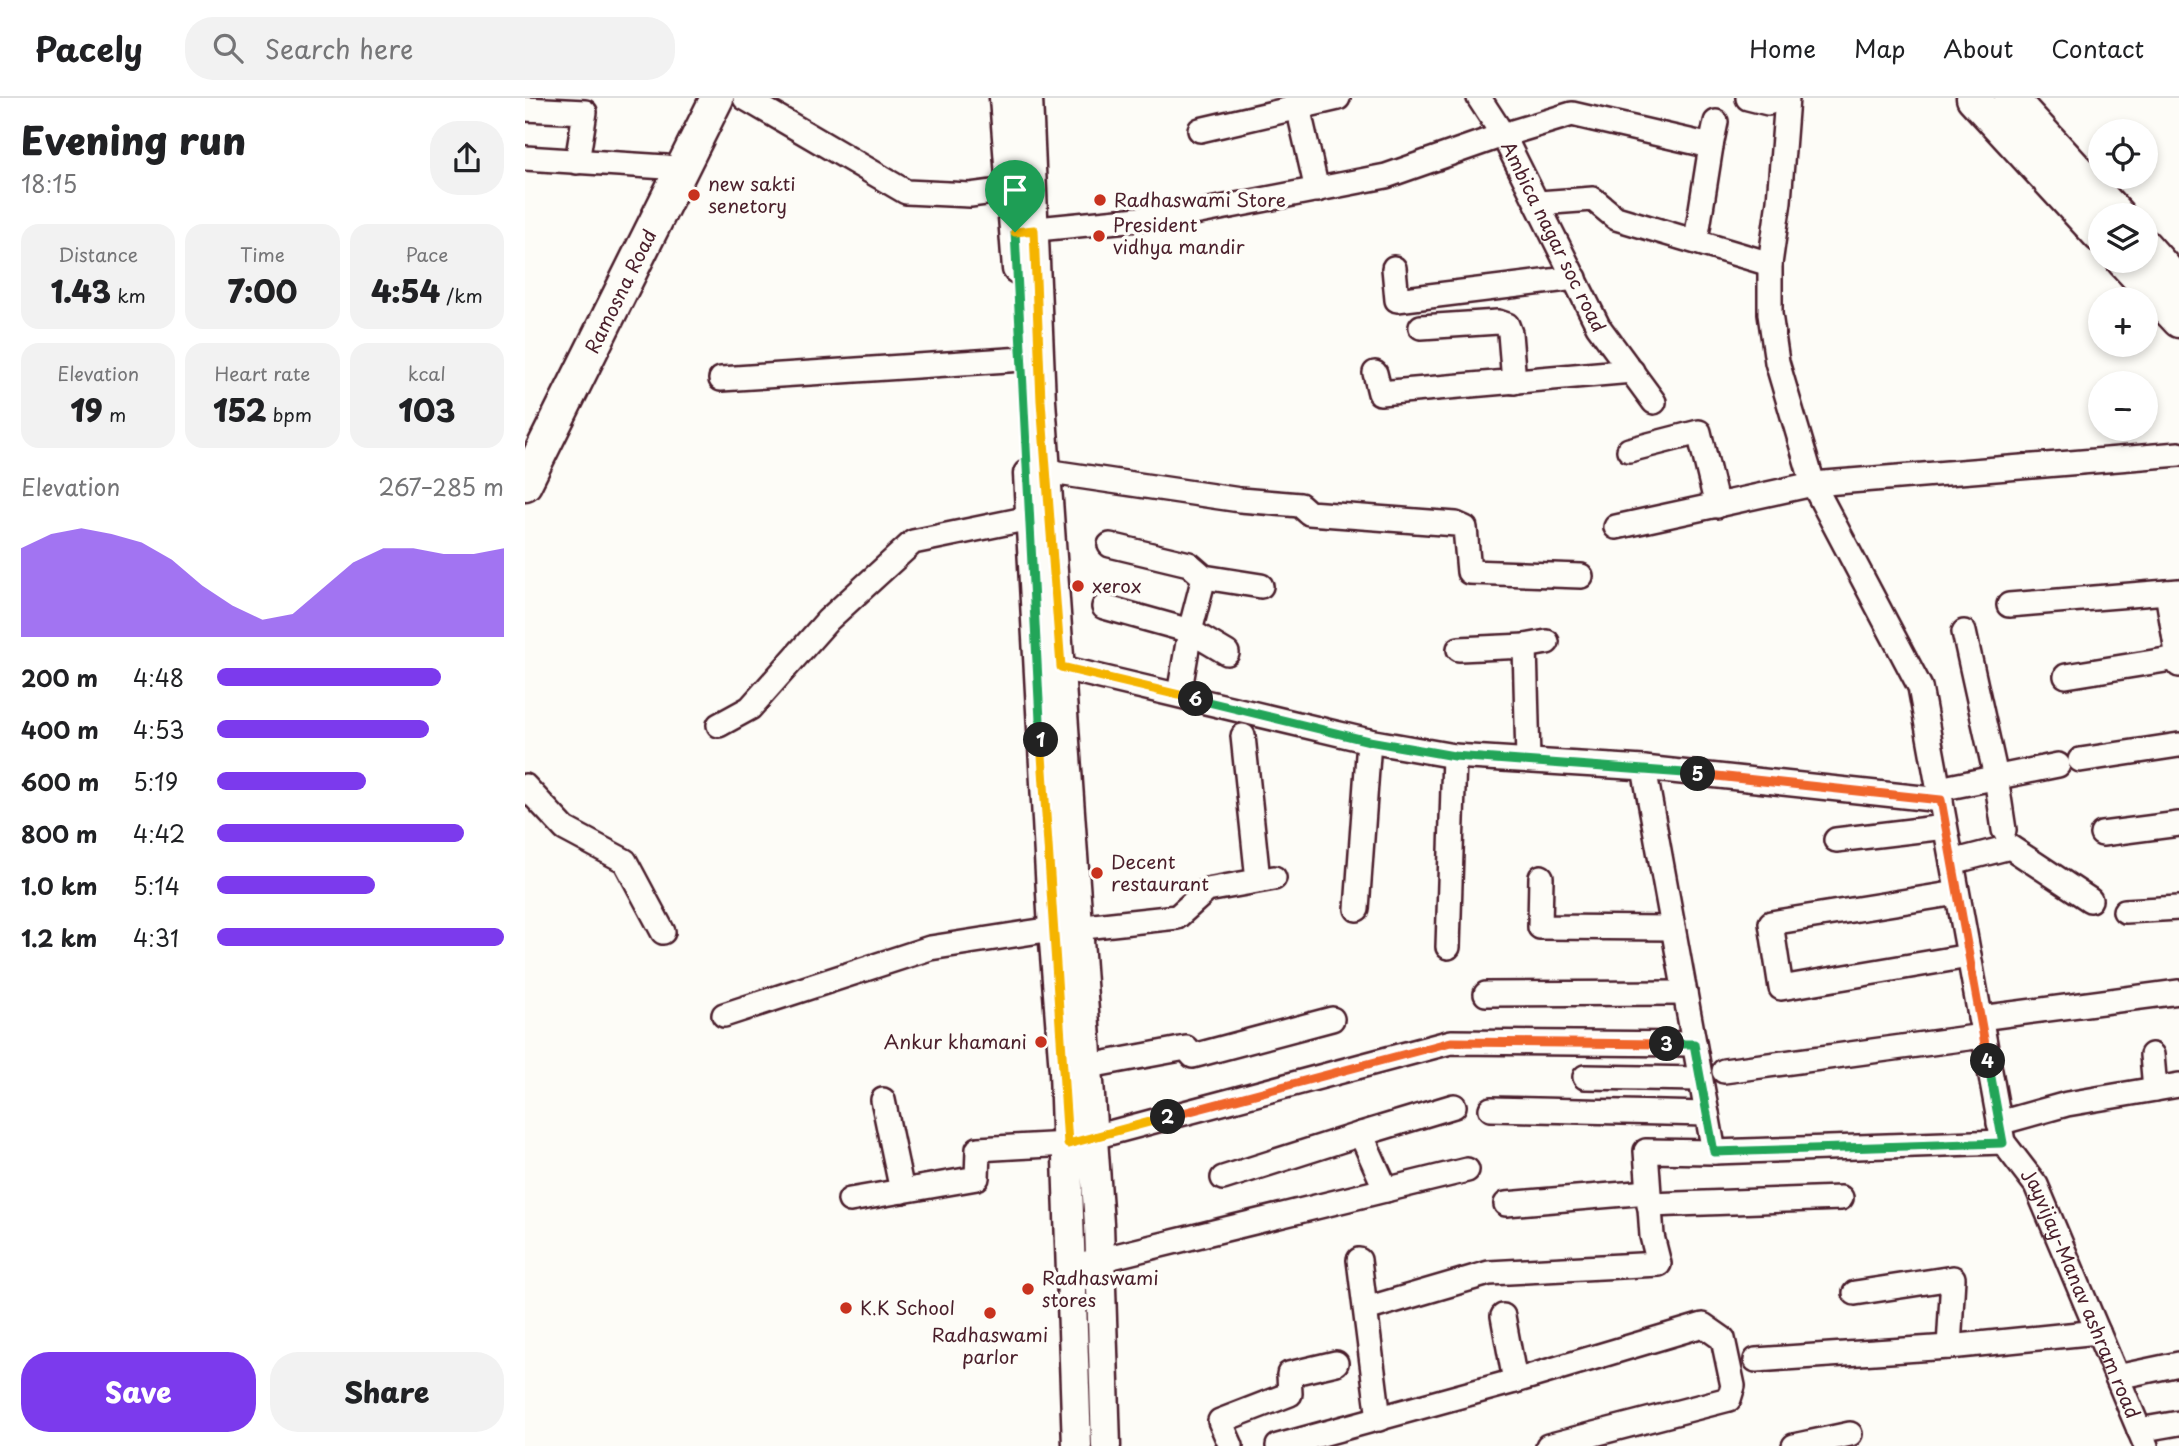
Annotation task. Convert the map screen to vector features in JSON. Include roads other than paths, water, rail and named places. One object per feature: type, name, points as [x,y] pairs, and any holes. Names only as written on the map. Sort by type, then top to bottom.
[{"type":"highway","name":"Ramosna Road","points":[[525,445],[699,98]]},
{"type":"highway","name":"Ramosna Road","points":[[525,484],[717,98]]},
{"type":"highway","points":[[1973,98],[2088,223]]},
{"type":"highway","points":[[2011,98],[2107,203]]},
{"type":"highway","points":[[2158,261],[2179,284]]},
{"type":"highway","points":[[2134,273],[2179,321]]},
{"type":"main road","points":[[1004,98],[1008,190],[1024,231],[1049,665],[1069,928],[1087,1264],[1106,1446]]},
{"type":"main road","points":[[1028,98],[1023,359],[1037,470],[1030,518],[1049,665]]},
{"type":"main road","points":[[1069,928],[1089,1066],[1081,1140]]},
{"type":"main road","points":[[1077,1446],[1087,1264]]},
{"type":"street","points":[[745,98],[906,192],[970,195],[1008,190]]},
{"type":"street","points":[[1200,130],[1297,104],[1338,98]]},
{"type":"street","points":[[1479,98],[1503,135],[1572,114],[1711,146]]},
{"type":"street","points":[[1748,98],[1768,103],[1781,98]]},
{"type":"street","points":[[1787,98],[1779,201],[1770,264],[1770,314],[1777,362],[1814,485],[1920,687],[2001,1133]]},
{"type":"street","points":[[1297,104],[1317,190]]},
{"type":"street","points":[[525,109],[585,112],[577,162]]},
{"type":"street","points":[[1698,228],[1716,122]]},
{"type":"street","name":"Ambica nagar soc road","points":[[1024,231],[1189,214],[1317,190],[1386,176],[1503,135],[1598,326],[1654,402]]},
{"type":"street","points":[[525,158],[666,167]]},
{"type":"street","points":[[1539,203],[1593,199],[1616,218],[1770,264]]},
{"type":"street","points":[[1394,268],[1397,300],[1575,278]]},
{"type":"street","points":[[1421,327],[1498,322],[1507,325],[1510,332],[1514,382]]},
{"type":"street","points":[[721,379],[1023,359]]},
{"type":"street","points":[[1375,373],[1380,393],[1632,371]]},
{"type":"street","points":[[1629,450],[1699,432],[1717,506]]},
{"type":"street","points":[[1616,527],[1814,485],[2179,454]]},
{"type":"street","points":[[1037,470],[1300,505],[1309,513],[1456,524],[1465,528],[1469,572],[1581,576]]},
{"type":"street","points":[[719,725],[750,708],[828,620],[913,542],[1030,518]]},
{"type":"street","points":[[1110,545],[1189,564],[1204,577],[1261,586]]},
{"type":"street","points":[[1179,695],[1189,631],[1204,577]]},
{"type":"street","points":[[2009,605],[2173,592],[2178,662],[2066,676]]},
{"type":"street","points":[[1104,607],[1189,631],[1227,653]]},
{"type":"street","points":[[1964,632],[1996,777],[2004,830]]},
{"type":"street","points":[[1459,649],[1536,644],[1528,760]]},
{"type":"street","points":[[1049,665],[1369,741],[1454,756],[1644,768],[1940,794],[1996,777],[2069,762],[2179,745]]},
{"type":"street","points":[[725,1015],[930,948],[1069,928],[1177,917],[1207,890],[1266,879],[1243,736]]},
{"type":"street","points":[[1357,909],[1369,741]]},
{"type":"street","points":[[1448,947],[1454,756]]},
{"type":"street","points":[[1644,768],[1714,1152]]},
{"type":"street","points":[[525,786],[565,829],[625,861],[663,932]]},
{"type":"street","points":[[2102,834],[2179,824]]},
{"type":"street","points":[[1836,840],[1945,827]]},
{"type":"street","points":[[1952,862],[2010,847],[2091,900]]},
{"type":"street","points":[[1541,877],[1540,927],[1673,928]]},
{"type":"street","points":[[1957,893],[1771,923],[1781,988],[1969,956]]},
{"type":"street","points":[[2125,911],[2179,908]]},
{"type":"street","points":[[1724,1071],[2179,992]]},
{"type":"street","points":[[1486,994],[1685,993]]},
{"type":"street","points":[[1089,1066],[1186,1048],[1193,1056],[1332,1019]]},
{"type":"street","points":[[850,1200],[977,1178],[978,1149],[1081,1140],[1451,1042],[1694,1044]]},
{"type":"street","points":[[2152,1055],[2155,1089]]},
{"type":"street","points":[[1585,1077],[1700,1079]]},
{"type":"street","points":[[1366,1309],[1489,1273],[1658,1264],[1652,1236],[1646,1152],[1714,1152],[2001,1133],[2067,1104],[2179,1085]]},
{"type":"street","points":[[883,1100],[902,1191]]},
{"type":"street","points":[[1223,1178],[1454,1106]]},
{"type":"street","points":[[1491,1109],[1707,1114]]},
{"type":"street","name":"Jayvijay-Manav ashram road","points":[[2001,1133],[2036,1185],[2142,1438]]},
{"type":"street","points":[[1361,1134],[1386,1190]]},
{"type":"street","points":[[1087,1264],[1467,1170]]},
{"type":"street","points":[[1506,1204],[1649,1198],[1841,1198]]},
{"type":"street","points":[[1359,1260],[1379,1419]]},
{"type":"street","points":[[1855,1293],[1953,1279],[1949,1347]]},
{"type":"street","points":[[1503,1316],[1515,1381]]},
{"type":"street","points":[[1278,1446],[1515,1381],[1703,1325],[1723,1339],[1733,1386],[1729,1399],[1548,1446]]},
{"type":"street","points":[[1756,1360],[1949,1347],[2098,1332]]},
{"type":"street","points":[[1231,1446],[1220,1421],[1290,1394],[1289,1374],[1336,1363]]},
{"type":"street","points":[[2117,1377],[2179,1364]]},
{"type":"street","points":[[2142,1438],[2179,1423]]},
{"type":"street","points":[[1794,1446],[1850,1434]]},
{"type":"place","name":"new sakti senetory","points":[[694,195]]},
{"type":"place","name":"Radhaswami Store","points":[[1100,200]]},
{"type":"place","name":"President vidhya mandir","points":[[1099,236]]},
{"type":"place","name":"xerox","points":[[1078,586]]},
{"type":"place","name":"Decent restaurant","points":[[1097,873]]},
{"type":"place","name":"Ankur khamani","points":[[1041,1042]]},
{"type":"place","name":"Radhaswami stores","points":[[1028,1289]]},
{"type":"place","name":"K.K School","points":[[846,1308]]},
{"type":"place","name":"Radhaswami parlor","points":[[990,1313]]}]
